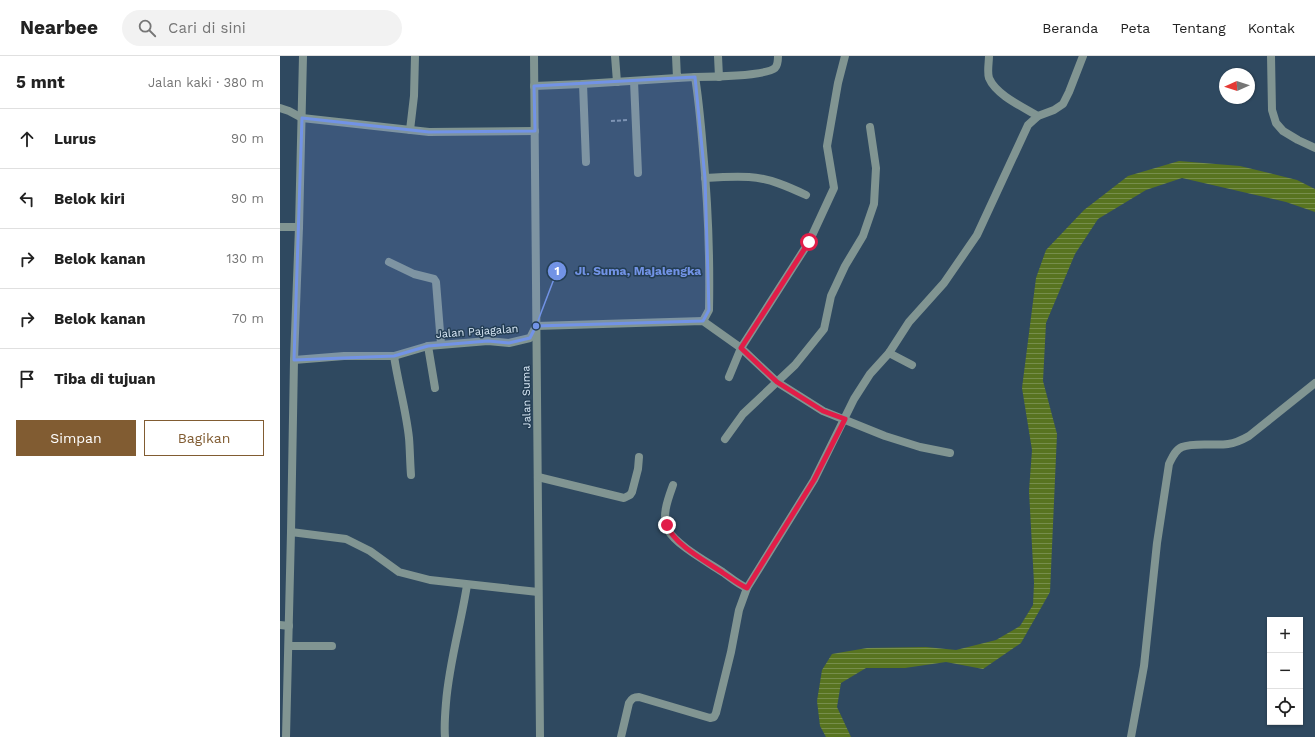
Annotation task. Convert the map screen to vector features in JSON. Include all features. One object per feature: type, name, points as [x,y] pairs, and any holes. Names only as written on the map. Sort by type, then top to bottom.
[{"type":"street","points":[[286,737],[294,360],[303,56]]},
{"type":"street","points":[[410,130],[414,96],[415,56]]},
{"type":"street","name":"Jalan Suma","points":[[534,56],[540,737]]},
{"type":"street","points":[[615,56],[617,82]]},
{"type":"street","points":[[676,56],[677,78]]},
{"type":"street","points":[[718,56],[719,76]]},
{"type":"street","points":[[534,86],[728,76],[768,71],[775,68],[778,62],[778,56]]},
{"type":"street","points":[[729,377],[741,348],[809,242],[834,188],[827,146],[838,83],[845,56]]},
{"type":"street","points":[[989,56],[989,78],[997,89],[1011,101],[1038,116]]},
{"type":"street","points":[[621,737],[629,703],[634,697],[710,718],[714,717],[729,659],[739,610],[747,588],[814,480],[854,399],[870,374],[889,353],[909,322],[944,283],[977,235],[1028,124],[1038,116],[1054,110],[1063,104],[1083,56]]},
{"type":"street","points":[[1271,56],[1272,110],[1276,123],[1283,131],[1315,148]]},
{"type":"street","points":[[694,77],[698,94],[708,232],[709,310],[703,321]]},
{"type":"street","points":[[634,81],[638,173]]},
{"type":"street","points":[[583,84],[586,162]]},
{"type":"street","points":[[280,108],[302,118],[429,132],[535,131]]},
{"type":"street","points":[[725,439],[743,414],[795,365],[824,329],[831,296],[845,266],[863,236],[874,204],[876,168],[870,127]]},
{"type":"street","points":[[705,178],[755,178],[792,188],[806,195]]},
{"type":"street","points":[[280,226],[299,227]]},
{"type":"street","points":[[390,262],[414,274],[436,282],[442,344]]},
{"type":"street","points":[[536,326],[703,321],[741,348],[777,382],[823,411],[885,436],[920,447],[950,453]]},
{"type":"street","name":"Jalan Pajagalan","points":[[294,360],[344,356],[394,356],[428,346],[442,344],[488,341],[509,343],[530,338],[536,326]]},
{"type":"street","points":[[428,346],[435,388]]},
{"type":"street","points":[[889,353],[912,365]]},
{"type":"street","points":[[394,356],[409,438],[411,475]]},
{"type":"street","points":[[1131,737],[1144,666],[1157,543],[1168,464],[1174,454],[1181,447],[1228,444],[1240,441],[1249,436],[1315,382]]},
{"type":"street","points":[[538,477],[624,498],[632,492],[638,469],[639,457]]},
{"type":"street","points":[[673,485],[666,506],[668,530],[674,537],[700,558],[747,588]]},
{"type":"street","points":[[291,532],[346,539],[370,551],[399,572],[430,580],[538,592]]},
{"type":"street","points":[[445,737],[444,727],[452,655],[468,585]]},
{"type":"street","points":[[280,625],[289,626]]},
{"type":"street","points":[[288,646],[332,646]]},
{"type":"path","points":[[611,121],[636,119]]},
{"type":"highlighted area","points":[[695,77],[705,178],[709,310],[703,321],[536,326],[530,338],[509,343],[488,341],[428,346],[394,356],[294,360],[302,118],[429,132],[535,131],[534,86]]},
{"type":"shaded area","points":[[1179,161],[1240,166],[1297,180],[1315,189],[1315,212],[1286,202],[1182,178],[1146,190],[1098,219],[1075,254],[1046,323],[1043,381],[1057,434],[1050,592],[1021,643],[983,669],[946,662],[905,668],[866,668],[841,683],[837,707],[851,737],[826,737],[820,726],[817,701],[822,670],[832,654],[867,648],[926,647],[956,650],[996,640],[1020,626],[1033,605],[1034,583],[1029,491],[1032,450],[1022,388],[1036,278],[1046,250],[1084,210],[1128,176]]},
{"type":"place","name":"Jl. Suma, Majalengka","points":[[536,326]]},
{"type":"route","points":[[667,525],[668,530],[674,537],[700,558],[723,572],[741,586],[747,588],[814,480],[845,419],[823,411],[777,382],[741,348],[809,242]]}]
